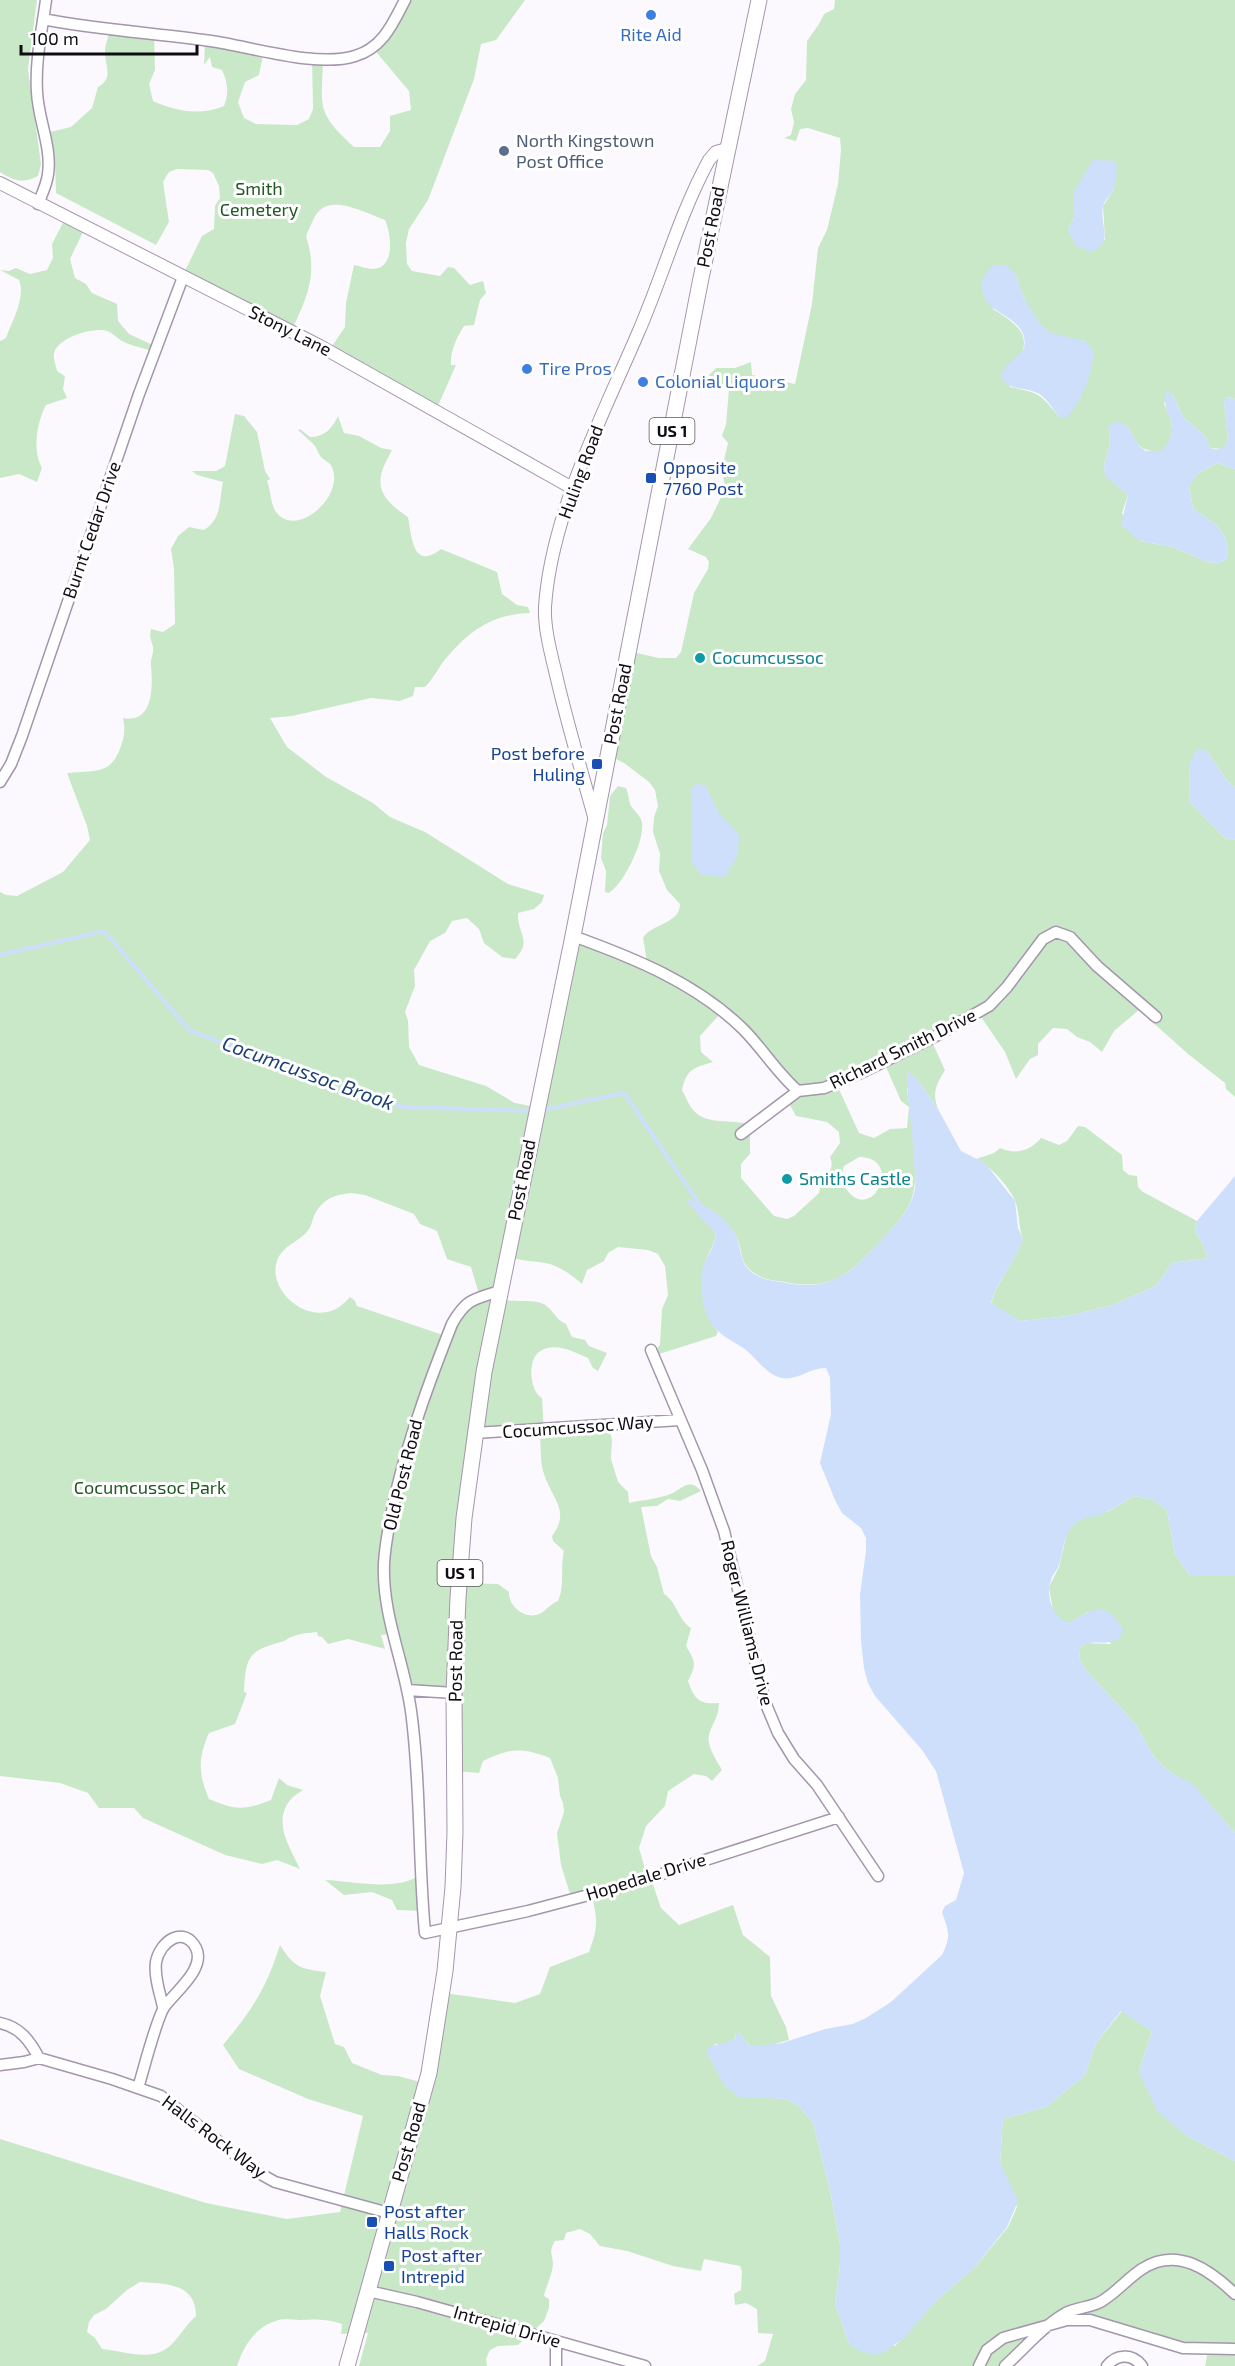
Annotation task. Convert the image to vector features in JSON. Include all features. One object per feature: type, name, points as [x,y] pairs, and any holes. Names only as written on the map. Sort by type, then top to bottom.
[{"type":"main road","name":"Post Road","points":[[347,2366],[429,2073],[445,1971],[450,1929],[455,1832],[454,1693],[459,1587],[475,1433],[500,1291],[573,936],[727,149],[759,0]]},
{"type":"street","points":[[38,204],[49,171],[47,144],[40,117],[37,89],[38,60],[46,0]]},
{"type":"street","points":[[43,19],[211,41],[326,60],[355,57],[376,45],[388,32],[405,0]]},
{"type":"street","name":"Huling Road","points":[[595,821],[551,656],[545,609],[551,562],[591,442],[639,330],[667,253],[698,181],[716,152],[727,149]]},
{"type":"street","name":"Stony Lane","points":[[0,183],[320,346],[574,489]]},
{"type":"street","name":"Burnt Cedar Drive","points":[[0,782],[11,764],[22,736],[139,394],[183,277]]},
{"type":"street","name":"Richard Smith Drive","points":[[741,1134],[798,1091],[824,1088],[863,1072],[979,1012],[1007,987],[1043,939],[1056,932],[1070,936],[1097,966],[1156,1017]]},
{"type":"street","points":[[573,936],[620,953],[664,974],[703,997],[742,1029],[784,1079],[798,1091]]},
{"type":"street","name":"Old Post Road","points":[[450,1929],[425,1933],[417,1762],[407,1690],[388,1619],[384,1592],[384,1563],[388,1526],[412,1433],[452,1324],[459,1312],[471,1300],[500,1291]]},
{"type":"street","name":"Roger Williams Drive","points":[[651,1350],[706,1481],[724,1531],[771,1720],[794,1759],[817,1785],[840,1817],[878,1876]]},
{"type":"street","name":"Cocumcussoc Way","points":[[475,1433],[680,1420]]},
{"type":"street","points":[[407,1690],[454,1693]]},
{"type":"street","name":"Hopedale Drive","points":[[450,1929],[528,1911],[634,1882],[840,1817]]},
{"type":"street","points":[[138,2088],[164,2007],[181,1990],[196,1964],[198,1953],[187,1937],[178,1936],[168,1940],[161,1947],[156,1962],[157,1978],[164,2007]]},
{"type":"street","points":[[0,2023],[22,2033],[39,2058]]},
{"type":"street","name":"Halls Rock Way","points":[[0,2065],[39,2058],[161,2096],[249,2167],[274,2182],[389,2213]]},
{"type":"street","points":[[1005,2366],[1064,2313],[1100,2302],[1143,2268],[1166,2260],[1177,2260],[1200,2266],[1235,2294]]},
{"type":"street","name":"Intrepid Drive","points":[[368,2290],[645,2366]]},
{"type":"street","points":[[979,2366],[987,2350],[1002,2338],[1067,2320],[1090,2320],[1183,2348],[1235,2349]]},
{"type":"street","points":[[556,2342],[556,2366]]},
{"type":"street","points":[[1107,2366],[1114,2359],[1123,2356],[1131,2357],[1142,2366]]},
{"type":"green space","points":[[0,0],[37,0],[28,69],[41,164],[38,176],[23,181],[10,178],[0,172]]},
{"type":"green space","name":"Smith Cemetery","points":[[402,0],[525,0],[496,40],[481,44],[474,79],[428,200],[409,229],[406,243],[407,264],[412,271],[440,276],[448,267],[454,268],[470,285],[483,281],[486,293],[480,300],[474,325],[464,326],[457,339],[451,360],[451,365],[456,365],[437,408],[330,349],[345,327],[346,303],[354,265],[373,269],[385,263],[388,256],[390,241],[385,220],[343,205],[327,206],[318,212],[306,236],[311,262],[310,284],[292,330],[183,275],[202,236],[214,229],[215,206],[220,198],[219,186],[213,173],[208,170],[177,169],[169,172],[163,182],[169,222],[156,245],[56,193],[55,163],[50,132],[71,127],[92,108],[98,87],[103,84],[107,76],[105,49],[111,28],[154,33],[155,70],[149,84],[153,101],[188,111],[206,111],[224,106],[227,97],[226,79],[222,70],[212,67],[210,57],[204,65],[205,41],[264,51],[259,75],[245,82],[238,102],[244,118],[256,124],[297,125],[309,119],[313,109],[312,58],[323,59],[322,99],[327,116],[341,135],[354,147],[380,147],[390,131],[390,116],[411,110],[409,91],[372,47]]},
{"type":"green space","name":"Cocumcussoc Park","points":[[835,0],[1235,0],[1235,399],[1228,397],[1224,402],[1228,441],[1222,449],[1210,448],[1205,436],[1184,418],[1172,394],[1164,403],[1171,422],[1172,433],[1162,452],[1140,446],[1127,426],[1110,425],[1109,449],[1104,465],[1106,476],[1128,495],[1122,513],[1140,541],[1173,547],[1207,562],[1220,563],[1227,558],[1226,540],[1219,528],[1193,508],[1189,486],[1197,474],[1217,463],[1235,469],[1235,787],[1228,782],[1206,750],[1190,763],[1189,801],[1225,838],[1235,840],[1235,1097],[1226,1089],[1225,1083],[1188,1054],[1139,1010],[1114,1031],[1102,1052],[1067,1029],[1053,1028],[1038,1044],[1038,1055],[1030,1059],[1016,1079],[1005,1052],[979,1014],[933,1044],[945,1070],[936,1089],[935,1098],[938,1109],[916,1078],[907,1089],[915,1153],[915,1179],[910,1204],[883,1239],[851,1270],[840,1277],[816,1284],[802,1284],[759,1276],[744,1262],[738,1240],[728,1224],[697,1202],[704,1219],[716,1234],[706,1260],[702,1288],[708,1316],[718,1332],[716,1336],[653,1356],[660,1344],[662,1309],[668,1295],[665,1266],[658,1254],[648,1250],[618,1247],[608,1253],[604,1261],[587,1270],[582,1284],[555,1266],[512,1258],[502,1299],[545,1305],[566,1324],[572,1337],[585,1340],[589,1346],[607,1353],[598,1371],[593,1368],[588,1358],[558,1347],[545,1349],[535,1356],[532,1376],[535,1390],[542,1398],[544,1432],[609,1428],[612,1440],[611,1459],[618,1482],[628,1492],[629,1503],[659,1498],[688,1485],[701,1491],[680,1501],[668,1499],[657,1506],[641,1507],[651,1556],[657,1567],[664,1594],[691,1628],[686,1646],[694,1663],[688,1681],[690,1687],[702,1702],[719,1703],[718,1713],[708,1739],[722,1770],[712,1781],[706,1776],[694,1774],[668,1791],[665,1806],[646,1826],[639,1848],[647,1876],[650,1876],[661,1908],[679,1925],[733,1905],[743,1935],[770,1957],[771,1996],[786,2027],[789,2040],[767,2046],[750,2046],[739,2033],[736,2033],[735,2039],[726,2044],[715,2044],[708,2055],[726,2087],[738,2096],[786,2099],[799,2106],[813,2123],[829,2185],[840,2244],[835,2304],[849,2344],[895,2346],[937,2300],[975,2267],[1008,2227],[1017,2207],[1000,2162],[1003,2119],[1046,2107],[1085,2075],[1096,2043],[1122,2011],[1152,2031],[1139,2072],[1187,2136],[1235,2161],[1235,2366],[1205,2366],[1208,2351],[1090,2320],[1055,2323],[1005,2366],[757,2366],[765,2361],[773,2334],[758,2333],[757,2309],[746,2303],[735,2305],[734,2294],[741,2290],[740,2266],[704,2259],[701,2271],[673,2266],[627,2251],[600,2246],[590,2234],[580,2229],[566,2233],[564,2240],[555,2241],[553,2245],[552,2269],[544,2296],[549,2299],[549,2308],[544,2321],[518,2345],[498,2346],[490,2350],[486,2359],[487,2366],[359,2366],[368,2333],[341,2334],[342,2324],[327,2320],[285,2319],[269,2324],[256,2333],[246,2345],[237,2366],[0,2366],[0,2139],[206,2203],[287,2219],[340,2212],[363,2116],[308,2099],[239,2069],[223,2045],[257,1998],[280,1945],[298,1966],[326,1972],[320,1996],[335,2044],[344,2047],[352,2063],[382,2075],[398,2076],[424,2083],[444,1993],[515,2003],[540,1994],[550,1967],[589,1952],[596,1923],[591,1894],[571,1897],[561,1865],[557,1833],[564,1812],[558,1778],[550,1758],[516,1750],[483,1761],[479,1773],[455,1771],[453,1693],[407,1687],[391,1634],[381,1635],[385,1649],[348,1639],[328,1644],[318,1636],[317,1632],[297,1635],[261,1649],[255,1653],[248,1664],[244,1692],[247,1693],[235,1724],[209,1733],[205,1742],[201,1758],[201,1773],[209,1799],[233,1807],[254,1806],[271,1800],[279,1778],[287,1785],[303,1790],[292,1798],[283,1816],[284,1834],[300,1869],[277,1860],[262,1864],[225,1855],[143,1818],[134,1808],[99,1808],[88,1793],[60,1783],[0,1776],[0,892],[17,896],[63,872],[90,840],[67,773],[100,770],[107,767],[117,756],[121,746],[123,718],[140,716],[146,710],[152,684],[151,629],[163,632],[175,624],[174,569],[171,549],[178,536],[189,527],[204,530],[210,526],[217,515],[220,503],[223,482],[197,475],[192,471],[216,471],[225,466],[235,414],[244,416],[257,432],[276,512],[284,519],[294,521],[305,518],[324,503],[331,493],[334,481],[331,465],[298,430],[300,429],[310,437],[319,436],[333,425],[338,416],[344,433],[359,436],[381,448],[392,450],[385,463],[380,483],[388,501],[408,517],[413,542],[419,554],[432,555],[441,549],[497,572],[502,594],[517,605],[528,607],[530,613],[505,616],[494,620],[465,638],[425,687],[415,687],[413,696],[400,701],[371,698],[292,716],[270,718],[287,747],[326,777],[373,803],[390,817],[425,832],[508,884],[544,895],[542,902],[534,909],[518,913],[524,942],[515,959],[502,957],[484,943],[479,929],[467,918],[452,921],[445,933],[430,941],[414,970],[415,986],[405,1012],[408,1020],[409,1047],[419,1065],[486,1086],[515,1103],[536,1107],[571,941],[647,962],[643,938],[653,929],[671,920],[679,911],[680,904],[667,890],[659,871],[660,854],[653,832],[654,817],[658,806],[655,790],[649,782],[624,763],[616,759],[606,759],[628,651],[659,658],[676,658],[681,652],[694,593],[708,569],[709,562],[706,557],[688,549],[711,518],[725,489],[722,468],[728,443],[722,436],[726,424],[729,389],[710,378],[709,375],[716,368],[735,368],[751,362],[752,375],[795,384],[812,304],[818,248],[827,230],[838,184],[841,150],[840,138],[808,128],[800,129],[796,141],[784,138],[791,135],[794,122],[791,109],[795,94],[806,80],[807,41],[824,14],[834,9]],"holes":[[[1114,189],[1103,206],[1105,240],[1068,230],[1074,218]],[[1016,275],[1029,308],[1039,323],[1052,334],[1085,341],[1090,349],[1059,417],[1038,395],[1010,387],[1024,342],[1022,334],[1007,318],[993,309]],[[722,1012],[796,1091],[787,1100],[796,1116],[827,1122],[839,1132],[840,1143],[830,1157],[831,1167],[822,1179],[819,1193],[794,1216],[787,1219],[774,1216],[741,1178],[741,1164],[750,1154],[750,1125],[706,1119],[694,1111],[689,1104],[682,1090],[686,1077],[692,1070],[713,1062],[701,1052],[700,1036]],[[883,1066],[886,1067],[901,1101],[909,1107],[907,1128],[890,1129],[874,1138],[859,1133],[838,1087]],[[859,1157],[873,1160],[881,1168],[882,1179],[878,1189],[871,1197],[862,1200],[851,1195],[841,1180],[844,1166]],[[351,1193],[365,1195],[414,1214],[420,1224],[437,1231],[447,1259],[471,1267],[479,1294],[446,1336],[357,1306],[350,1297],[339,1307],[317,1313],[297,1306],[288,1299],[277,1281],[275,1271],[277,1261],[283,1251],[306,1233],[317,1210],[329,1199]],[[540,1435],[543,1470],[560,1512],[560,1519],[552,1536],[553,1541],[564,1551],[558,1601],[539,1614],[528,1615],[514,1607],[509,1592],[498,1584],[459,1583],[475,1438]],[[140,2282],[169,2285],[185,2291],[195,2305],[196,2316],[171,2345],[155,2354],[147,2355],[102,2349],[95,2338],[87,2332],[89,2322],[94,2315],[106,2309],[127,2290]]]},
{"type":"green space","points":[[64,221],[84,230],[70,259],[75,278],[86,284],[92,293],[117,304],[118,321],[129,334],[155,346],[153,351],[133,346],[102,330],[82,333],[61,343],[54,353],[54,358],[57,371],[65,376],[63,389],[67,398],[46,405],[43,412],[36,445],[42,468],[37,482],[19,474],[0,478],[0,341],[6,338],[20,302],[21,287],[19,280],[0,270],[9,271],[16,268],[30,274],[47,270],[53,258],[52,244]]},
{"type":"green space","points":[[618,786],[626,788],[631,806],[642,822],[642,830],[633,860],[621,880],[609,893],[605,892],[606,871],[601,858],[603,833],[607,825],[610,796]]},
{"type":"green space","points":[[1078,1126],[1085,1127],[1122,1155],[1123,1170],[1129,1175],[1137,1176],[1138,1187],[1143,1192],[1197,1221],[1195,1232],[1208,1258],[1172,1263],[1156,1286],[1113,1305],[1068,1316],[1020,1321],[991,1304],[997,1287],[1023,1239],[1017,1206],[1004,1183],[993,1171],[976,1159],[994,1153],[1000,1148],[1022,1151],[1041,1138],[1059,1145],[1067,1141]]},
{"type":"green space","points":[[1134,1496],[1151,1499],[1167,1510],[1175,1554],[1190,1576],[1235,1576],[1235,1833],[1193,1785],[1171,1773],[1154,1757],[1136,1725],[1085,1669],[1080,1660],[1079,1648],[1087,1643],[1111,1644],[1088,1612],[1069,1623],[1059,1620],[1053,1611],[1049,1587],[1059,1567],[1067,1533],[1075,1523],[1085,1517],[1109,1511]]},
{"type":"green space","points":[[420,1875],[422,1911],[397,1910],[392,1900],[372,1892],[344,1895],[325,1880],[387,1884],[410,1880]]},
{"type":"water","points":[[1093,160],[1116,161],[1116,174],[1113,190],[1103,206],[1104,238],[1102,244],[1091,252],[1076,246],[1068,230],[1074,218],[1073,193]]},
{"type":"water","points":[[994,265],[1006,265],[1016,275],[1024,298],[1039,322],[1051,333],[1085,341],[1093,350],[1092,367],[1081,397],[1065,418],[1059,417],[1039,394],[1013,387],[1000,377],[1006,366],[1024,349],[1025,342],[1016,324],[993,308],[984,297],[983,279]]},
{"type":"water","points":[[1165,391],[1172,394],[1184,418],[1205,436],[1210,448],[1216,449],[1222,448],[1228,441],[1224,402],[1227,397],[1235,399],[1235,469],[1217,463],[1197,474],[1189,486],[1193,508],[1219,528],[1226,540],[1227,558],[1220,563],[1207,562],[1173,547],[1140,541],[1121,525],[1128,495],[1105,476],[1104,465],[1109,449],[1110,425],[1118,421],[1127,426],[1140,447],[1146,451],[1162,451],[1172,427],[1166,409]]},
{"type":"water","points":[[1197,749],[1206,750],[1228,782],[1235,787],[1235,840],[1225,838],[1189,801],[1190,763]]},
{"type":"water","points":[[695,784],[705,785],[719,813],[739,835],[738,855],[725,877],[701,875],[692,862],[691,789]]},
{"type":"water","points":[[907,1071],[916,1078],[938,1109],[961,1151],[985,1163],[1015,1201],[1018,1228],[1023,1239],[991,1303],[1020,1321],[1068,1316],[1113,1305],[1156,1286],[1172,1263],[1208,1258],[1195,1232],[1197,1221],[1235,1176],[1235,1576],[1190,1576],[1175,1554],[1167,1510],[1151,1499],[1134,1496],[1102,1514],[1082,1519],[1072,1527],[1066,1537],[1049,1591],[1054,1610],[1058,1616],[1069,1623],[1085,1614],[1099,1610],[1105,1610],[1117,1620],[1123,1629],[1120,1638],[1109,1642],[1084,1645],[1079,1648],[1080,1660],[1085,1669],[1136,1725],[1154,1757],[1171,1773],[1193,1784],[1235,1833],[1235,2161],[1187,2136],[1157,2111],[1139,2072],[1152,2031],[1121,2011],[1096,2043],[1085,2075],[1046,2107],[1003,2119],[1000,2162],[1018,2201],[1007,2227],[975,2267],[937,2300],[905,2337],[885,2352],[874,2355],[860,2351],[849,2344],[835,2304],[840,2244],[829,2185],[813,2123],[799,2106],[786,2099],[738,2097],[726,2087],[719,2076],[708,2055],[708,2048],[735,2039],[736,2033],[739,2033],[750,2046],[782,2043],[825,2029],[853,2024],[891,2002],[942,1955],[948,1933],[942,1912],[945,1906],[956,1900],[964,1873],[936,1771],[922,1750],[875,1696],[868,1683],[861,1640],[860,1595],[866,1538],[861,1528],[842,1513],[820,1463],[831,1414],[830,1377],[826,1368],[793,1378],[777,1376],[714,1327],[703,1303],[702,1284],[703,1268],[716,1234],[688,1203],[687,1198],[707,1207],[725,1220],[734,1232],[744,1263],[752,1273],[770,1280],[803,1285],[818,1284],[842,1276],[862,1260],[903,1216],[913,1196],[915,1177]]},
{"type":"waterway","name":"Cocumcussoc Brook","points":[[0,955],[104,931],[190,1031],[404,1107],[535,1111]]},
{"type":"waterway","name":"Cocumcussoc Brook","points":[[542,1110],[624,1093],[701,1206]]},
{"type":"place","name":"Rite Aid","points":[[651,15]]},
{"type":"place","name":"North Kingstown Post Office","points":[[504,151]]},
{"type":"place","name":"Tire Pros","points":[[527,369]]},
{"type":"place","name":"Colonial Liquors","points":[[643,382]]},
{"type":"place","name":"Opposite 7760 Post","points":[[651,478]]},
{"type":"place","name":"Cocumcussoc","points":[[700,658]]},
{"type":"place","name":"Post before Huling","points":[[597,764]]},
{"type":"place","name":"Smiths Castle","points":[[787,1179]]},
{"type":"place","name":"Post after Halls Rock","points":[[372,2222]]},
{"type":"place","name":"Post after Intrepid","points":[[389,2266]]}]
